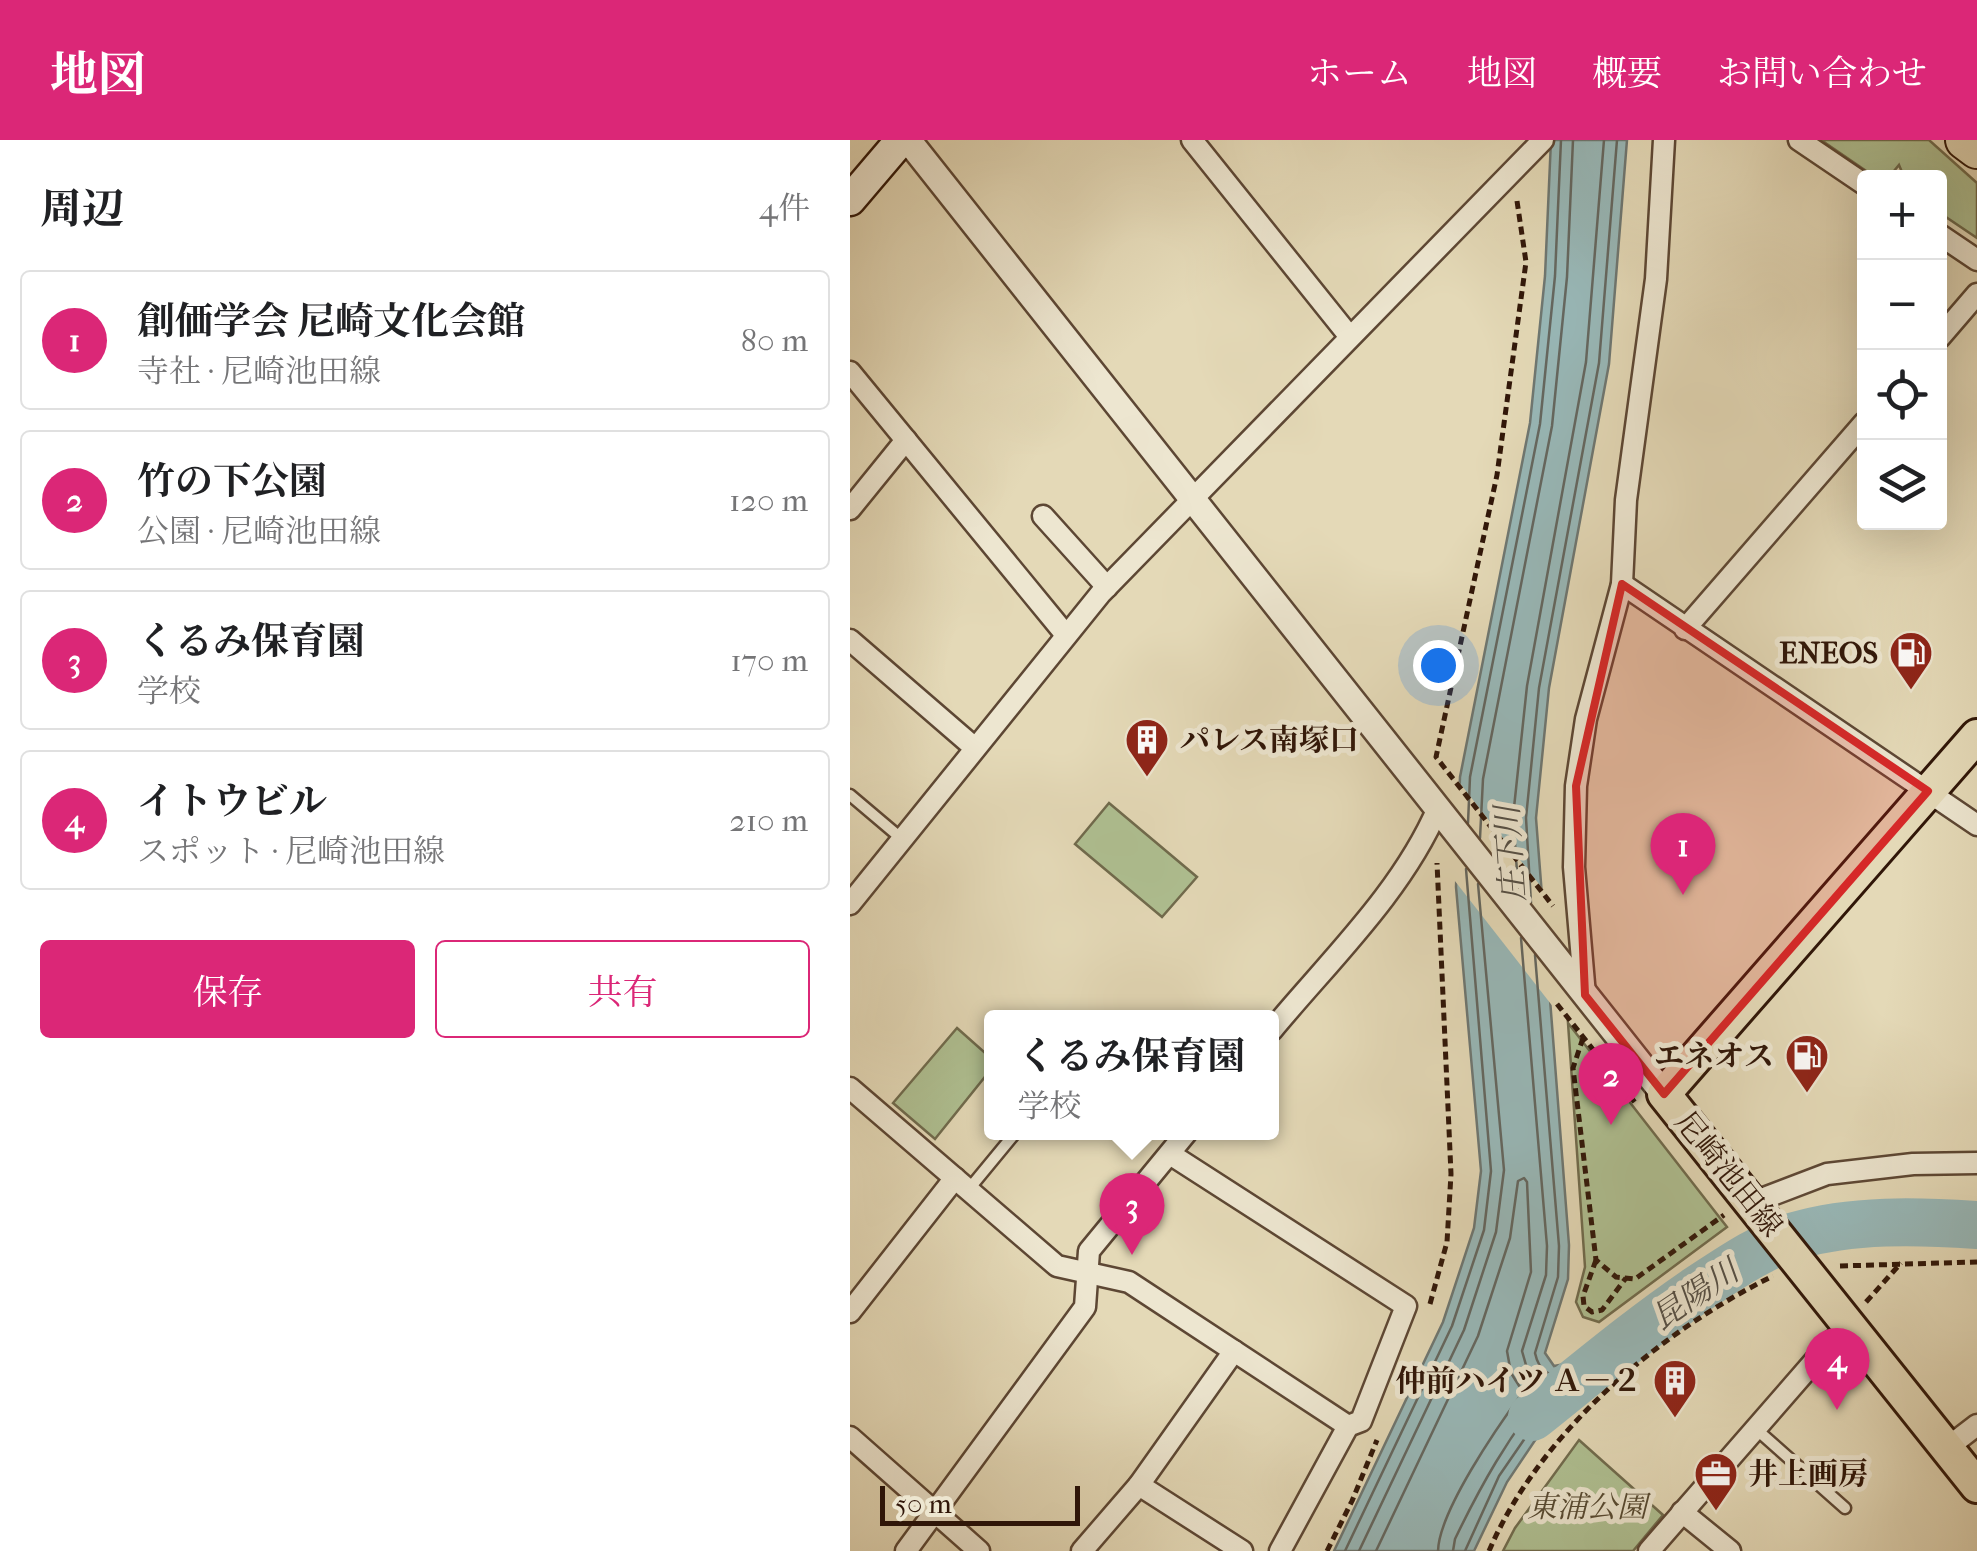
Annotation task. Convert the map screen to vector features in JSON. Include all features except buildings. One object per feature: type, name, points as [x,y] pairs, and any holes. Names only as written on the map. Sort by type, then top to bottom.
[{"type":"highway","points":[[1965,140],[1977,149]]},
{"type":"main road","points":[[850,200],[904,140]]},
{"type":"main road","name":"尼崎池田線","points":[[1977,736],[1664,1094],[1787,1270],[1850,1326],[1977,1486]]},
{"type":"street","points":[[904,140],[1193,497],[1664,1094]]},
{"type":"street","points":[[1192,140],[1350,337]]},
{"type":"street","points":[[1586,995],[1574,866],[1576,786],[1586,718],[1622,584],[1626,500],[1657,264],[1664,140]]},
{"type":"street","points":[[1799,140],[1857,179]]},
{"type":"street","points":[[850,904],[1107,587],[1526,150]]},
{"type":"street","points":[[1947,239],[1977,260]]},
{"type":"street","points":[[1947,329],[1977,294]]},
{"type":"street","points":[[850,372],[1066,635]]},
{"type":"street","points":[[1685,629],[1857,431]]},
{"type":"street","points":[[850,509],[906,440]]},
{"type":"street","points":[[1043,516],[1107,587]]},
{"type":"street","points":[[1622,584],[1977,825]]},
{"type":"street","points":[[850,640],[975,748]]},
{"type":"street","points":[[1279,1022],[1365,922],[1441,812]]},
{"type":"street","points":[[850,1088],[1056,1266],[1129,1282],[1348,1426]]},
{"type":"street","points":[[906,1551],[1084,1307],[1089,1251],[1181,1140]]},
{"type":"street","points":[[1170,1154],[1406,1306],[1361,1421],[1348,1426],[1280,1551]]},
{"type":"street","points":[[1746,1211],[1827,1174],[1912,1164],[1977,1163]]},
{"type":"street","points":[[850,1312],[962,1184]]},
{"type":"street","points":[[1649,1551],[1850,1326]]},
{"type":"street","points":[[1082,1551],[1139,1485],[1234,1352]]},
{"type":"street","points":[[1947,1448],[1977,1425]]},
{"type":"street","points":[[850,1437],[980,1551]]},
{"type":"street","points":[[1139,1485],[1242,1551]]},
{"type":"street","points":[[1682,1512],[1730,1551]]},
{"type":"lane","points":[[850,795],[902,839]]},
{"type":"lane","points":[[962,1184],[1008,1140]]},
{"type":"lane","points":[[1756,1428],[1844,1508]]},
{"type":"path","points":[[1518,214],[1526,262],[1496,475],[1436,757],[1558,912]]},
{"type":"path","points":[[1428,1308],[1447,1242],[1451,1174],[1436,865],[1442,856]]},
{"type":"path","points":[[1582,1038],[1573,1068],[1596,1260],[1583,1296],[1584,1306],[1592,1312],[1602,1310],[1626,1278]]},
{"type":"path","points":[[1596,1260],[1616,1277],[1635,1279],[1746,1211]]},
{"type":"path","points":[[1846,1278],[1836,1266],[1977,1262]]},
{"type":"path","points":[[1856,1290],[1866,1302],[1901,1263]]},
{"type":"path","points":[[1489,1551],[1500,1524],[1533,1473],[1583,1414],[1639,1362],[1710,1313],[1787,1270]]},
{"type":"path","points":[[1326,1551],[1352,1501],[1380,1431]]},
{"type":"highlighted area","points":[[1622,584],[1928,791],[1664,1094],[1585,995],[1576,786]]},
{"type":"green space","points":[[1821,140],[1929,140],[1977,183],[1977,238],[1947,218],[1947,170],[1901,170],[1899,165],[1895,170],[1865,170]]},
{"type":"green space","points":[[1109,803],[1197,877],[1162,917],[1075,844]]},
{"type":"green space","points":[[1568,1023],[1727,1227],[1599,1322],[1583,1317],[1576,1302],[1585,1267]]},
{"type":"green space","points":[[957,1028],[984,1052],[984,1078],[935,1139],[893,1103]]},
{"type":"green space","name":"東浦公園","points":[[1579,1440],[1663,1515],[1633,1551],[1503,1551],[1515,1528]]},
{"type":"water","name":"庄下川","points":[[1551,140],[1627,140],[1609,364],[1549,688],[1536,818],[1569,1245],[1568,1279],[1545,1353],[1554,1366],[1570,1363],[1589,1384],[1548,1421],[1507,1482],[1474,1551],[1334,1551],[1443,1322],[1474,1228],[1481,1171],[1456,887],[1460,777],[1530,423],[1545,276]]},
{"type":"pier","points":[[1455,777],[1546,893],[1554,1008],[1451,876]]},
{"type":"waterway","name":"昆陽川","points":[[1532,1417],[1674,1306],[1769,1246],[1817,1230],[1862,1224],[1977,1225]]},
{"type":"place","name":"ENEOS","points":[[1911,691]]},
{"type":"place","name":"パレス南塚口","points":[[1147,778]]},
{"type":"place","name":"創価学会 尼崎文化会館","points":[[1683,895]]},
{"type":"place","name":"エネオス","points":[[1807,1094]]},
{"type":"place","name":"竹の下公園","points":[[1611,1125]]},
{"type":"place","name":"くるみ保育園","points":[[1132,1255]]},
{"type":"place","name":"イトウビル","points":[[1837,1410]]},
{"type":"place","name":"仲前ハイツ Ａ－２","points":[[1675,1419]]},
{"type":"place","name":"井上画房","points":[[1716,1512]]}]
